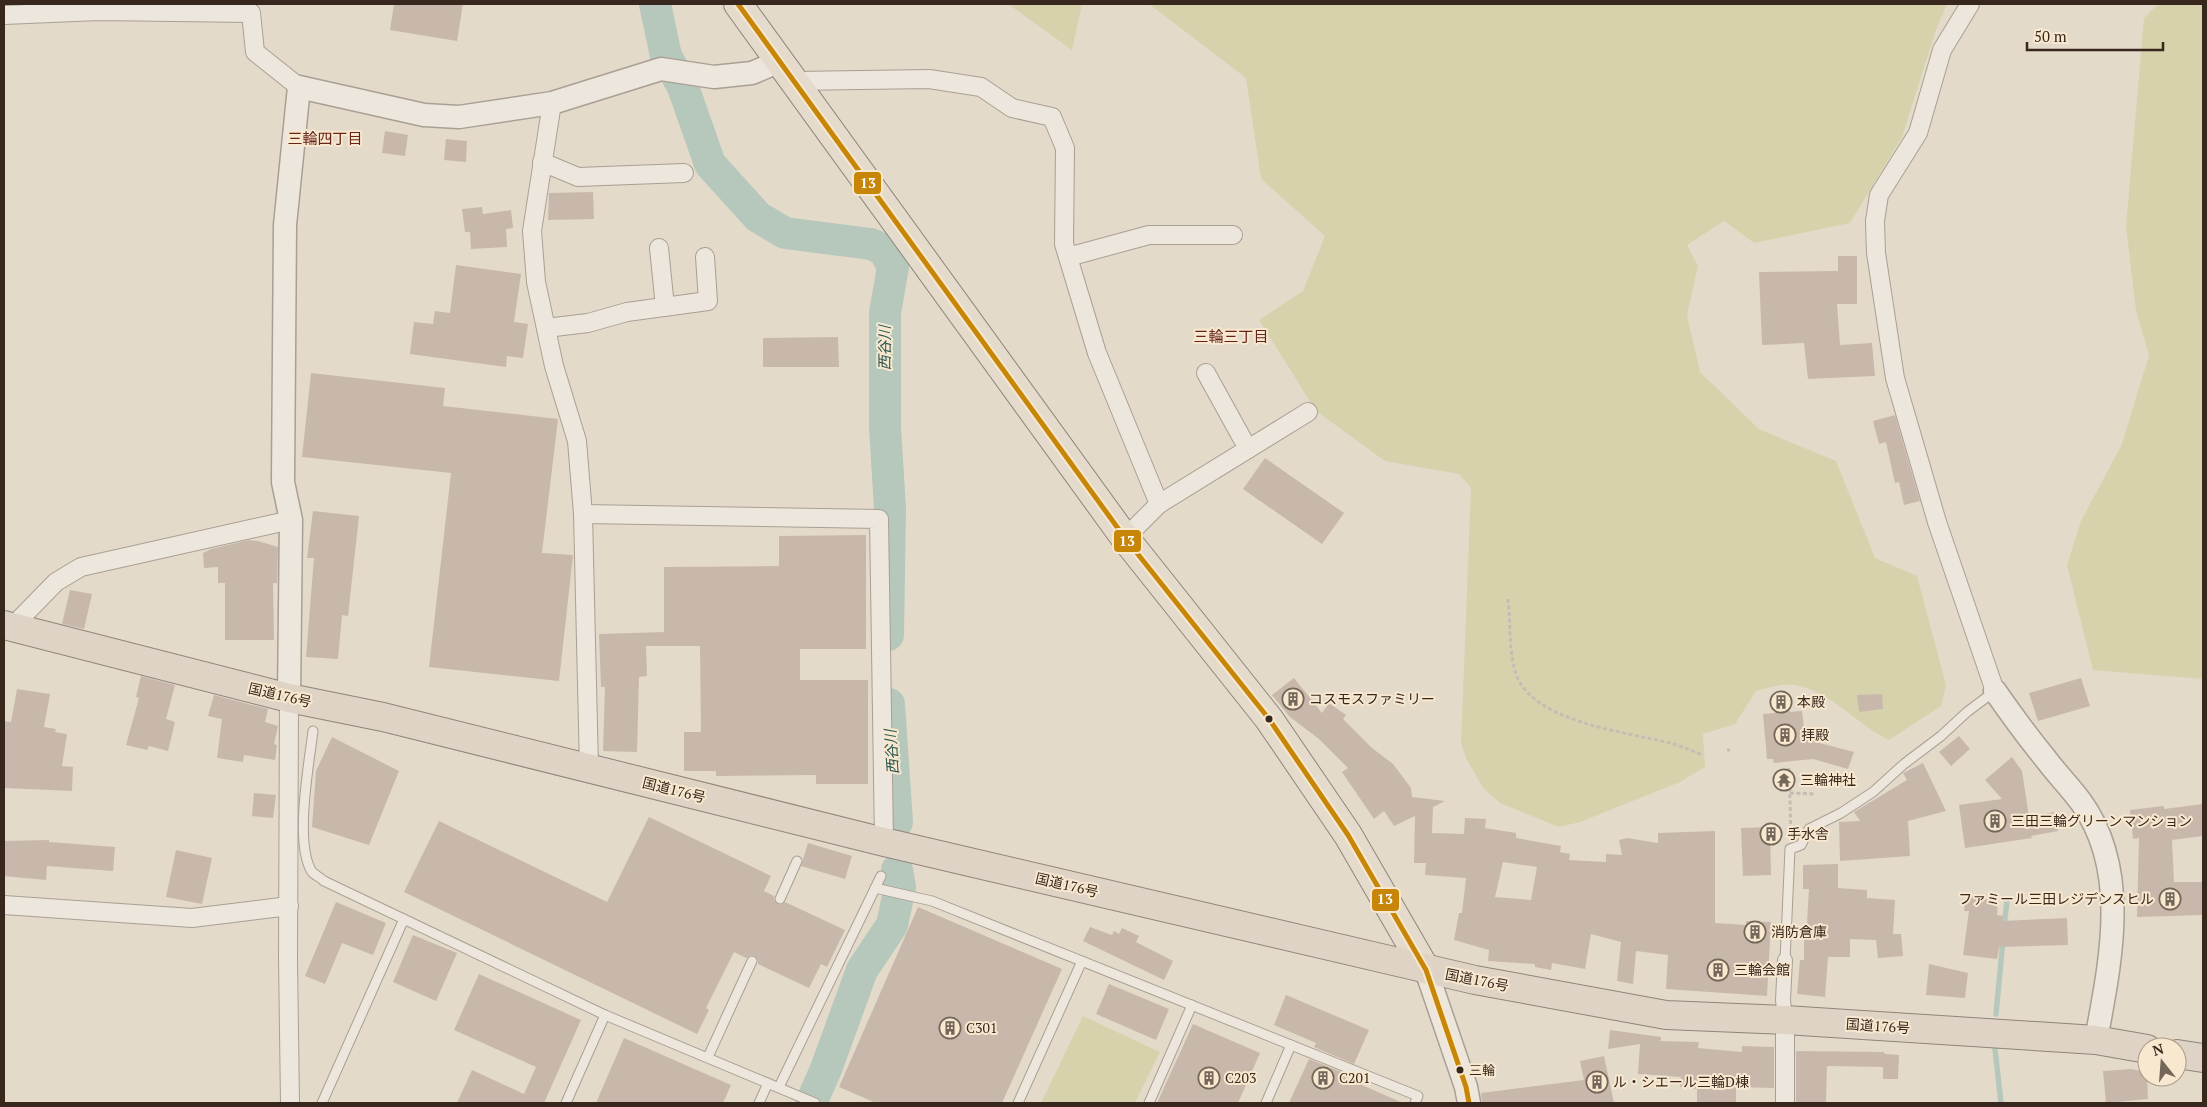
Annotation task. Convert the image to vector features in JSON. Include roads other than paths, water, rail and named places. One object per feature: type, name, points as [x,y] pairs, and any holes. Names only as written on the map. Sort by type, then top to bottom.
[{"type":"highway","name":"国道176号","points":[[8,625],[289,698],[383,717],[884,842],[1426,970],[1666,1015],[1785,1020],[2096,1040],[2137,1047]]},
{"type":"highway","points":[[2187,1056],[2203,1058]]},
{"type":"main road","points":[[738,4],[1125,538],[1269,719],[1348,835],[1426,970]]},
{"type":"street","points":[[1970,4],[1942,50],[1918,133],[1879,195],[1875,221],[1876,253],[1895,378],[1937,522],[1995,691],[2081,803],[2096,828],[2107,857],[2113,891],[2110,936],[2096,1040]]},
{"type":"street","points":[[4,15],[99,11],[251,13],[255,52],[299,87],[424,115],[459,117],[552,103],[661,69],[714,77],[787,71],[929,79],[981,87],[1012,108],[1052,117],[1065,148],[1064,244],[1097,353],[1159,504]]},
{"type":"street","points":[[290,1103],[288,959],[291,520],[283,482],[285,225],[299,87]]},
{"type":"street","points":[[552,103],[532,230],[536,282],[554,366],[577,441],[583,514],[589,768]]},
{"type":"street","points":[[542,162],[578,176],[684,173]]},
{"type":"street","points":[[1068,257],[1149,234],[1233,235]]},
{"type":"street","points":[[659,248],[665,306]]},
{"type":"street","points":[[546,328],[588,323],[627,312],[708,301],[705,257]]},
{"type":"street","points":[[1206,374],[1248,449]]},
{"type":"street","points":[[1125,538],[1159,504],[1308,412]]},
{"type":"street","points":[[583,514],[879,519],[884,842]]},
{"type":"street","points":[[8,625],[56,582],[80,567],[291,520]]},
{"type":"street","points":[[4,905],[192,918],[289,906]]},
{"type":"street","points":[[1785,960],[1783,1000],[1785,1020],[1785,1103]]},
{"type":"street","points":[[1426,970],[1466,1087],[1469,1103]]},
{"type":"lane","points":[[1785,960],[1790,849],[1800,845],[1810,828],[1841,813],[1873,792],[1904,764],[1995,691]]},
{"type":"lane","points":[[313,731],[304,801],[304,851],[313,873],[324,881],[605,1015],[815,1103]]},
{"type":"lane","points":[[780,899],[797,861]]},
{"type":"lane","points":[[779,1087],[881,876]]},
{"type":"lane","points":[[875,888],[932,901],[1418,1096],[1415,1103]]},
{"type":"lane","points":[[322,1103],[404,919]]},
{"type":"lane","points":[[708,1058],[752,961]]},
{"type":"lane","points":[[1018,1103],[1082,961]]},
{"type":"lane","points":[[1149,1103],[1192,1005]]},
{"type":"lane","points":[[566,1103],[605,1015]]},
{"type":"lane","points":[[1266,1103],[1291,1045]]},
{"type":"lane","points":[[759,1103],[768,1083]]},
{"type":"waterway","name":"西谷川","points":[[655,4],[666,56],[683,87],[710,164],[758,217],[785,233],[871,244],[884,250],[893,267],[885,313],[885,427],[890,509],[888,635]]},
{"type":"waterway","name":"西谷川","points":[[889,704],[897,822]]},
{"type":"waterway","name":"西谷川","points":[[811,1103],[826,1069],[862,970],[892,925],[900,887],[897,870]]},
{"type":"waterway","points":[[2004,926],[2007,901]]},
{"type":"waterway","points":[[1996,1014],[2003,940]]},
{"type":"waterway","points":[[1995,1049],[2001,1103]]},
{"type":"place","name":"コスモスファミリー","points":[[1293,699]]},
{"type":"place","name":"本殿","points":[[1781,702]]},
{"type":"place","name":"拝殿","points":[[1785,735]]},
{"type":"place","name":"三輪神社","points":[[1784,780]]},
{"type":"place","name":"三田三輪グリーンマンション","points":[[1995,821]]},
{"type":"place","name":"手水舎","points":[[1771,834]]},
{"type":"place","name":"ファミール三田レジデンスヒル","points":[[2170,899]]},
{"type":"place","name":"消防倉庫","points":[[1755,932]]},
{"type":"place","name":"三輪会館","points":[[1718,970]]},
{"type":"place","name":"C301","points":[[950,1028]]},
{"type":"place","name":"三輪","points":[[1460,1070]]},
{"type":"place","name":"C203","points":[[1209,1078]]},
{"type":"place","name":"C201","points":[[1323,1078]]},
{"type":"place","name":"ル・シエール三輪D棟","points":[[1597,1082]]},
{"type":"district","name":"三輪四丁目","points":[[325,139]]},
{"type":"district","name":"三輪三丁目","points":[[1231,337]]}]
